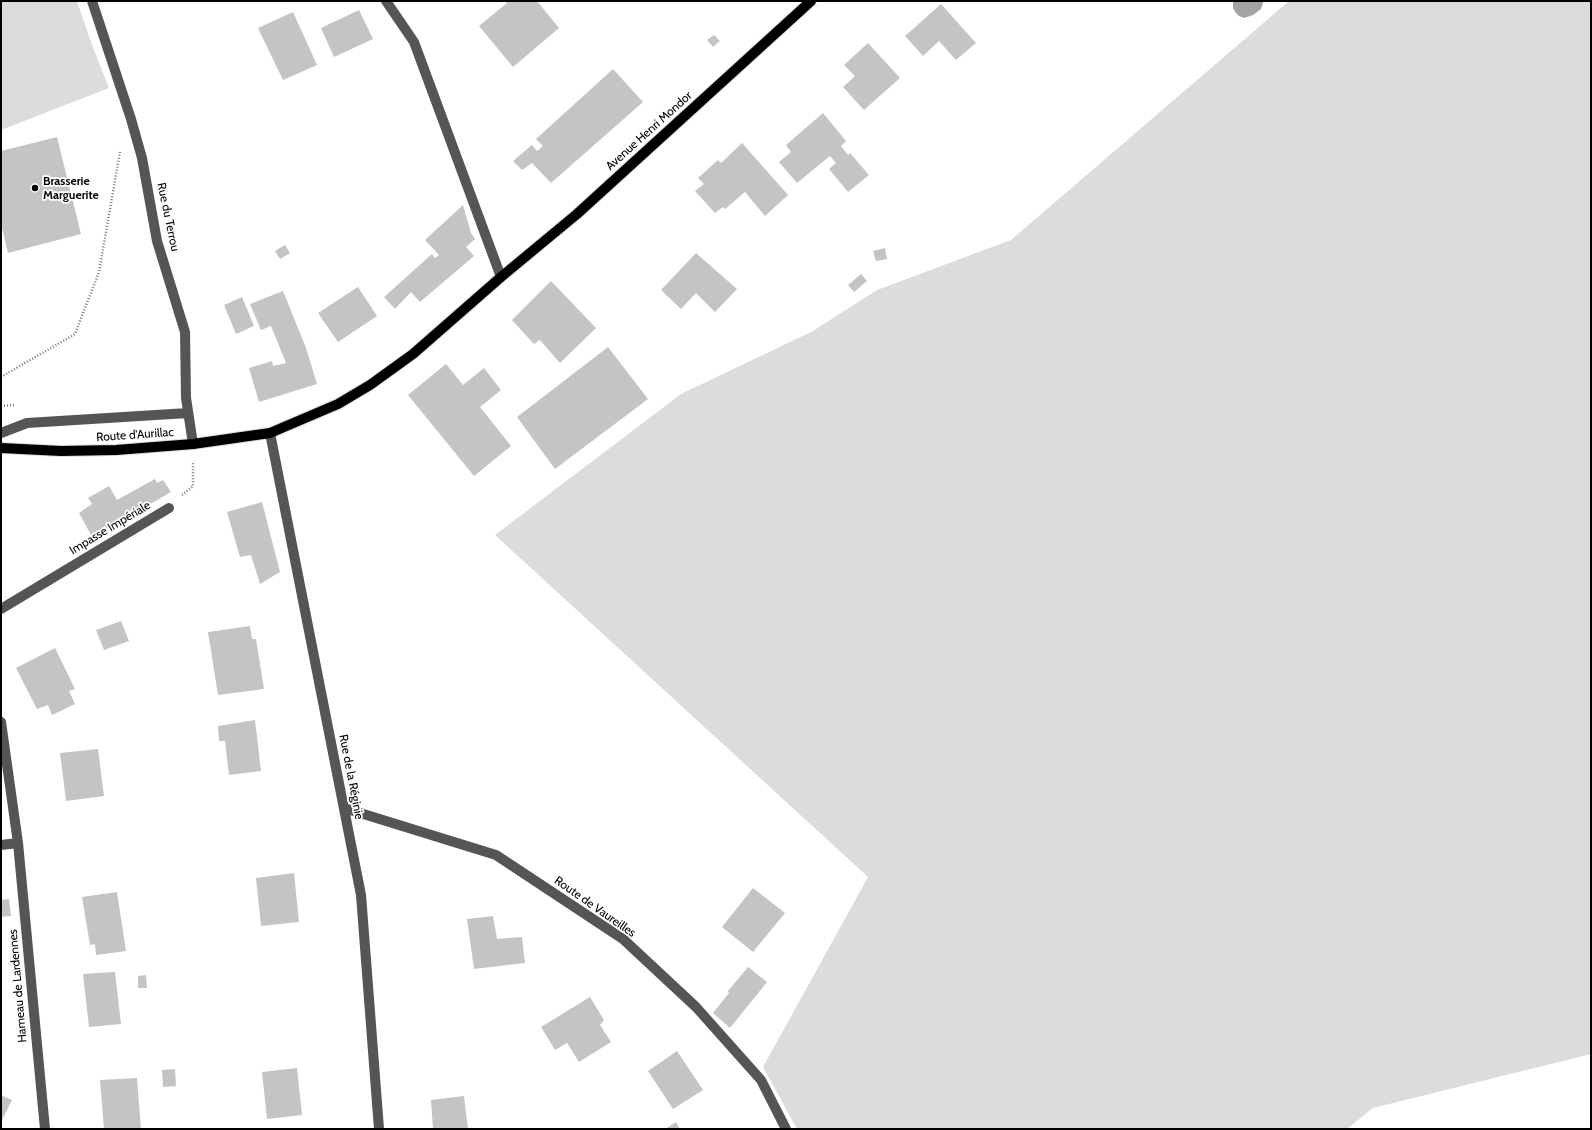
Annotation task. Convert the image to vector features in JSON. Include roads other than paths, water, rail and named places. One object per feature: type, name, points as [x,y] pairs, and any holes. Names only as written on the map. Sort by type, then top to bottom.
[{"type":"main road","name":"Avenue Henri Mondor","points":[[270,433],[338,404],[370,386],[413,354],[501,276],[577,214],[811,1]]},
{"type":"main road","name":"Route d'Aurillac","points":[[1,448],[62,451],[116,450],[193,444],[270,433]]},
{"type":"street","name":"Rue du Terrou","points":[[92,1],[131,119],[142,158],[157,241],[185,332],[186,398],[193,444]]},
{"type":"street","points":[[386,1],[414,42],[501,276]]},
{"type":"street","points":[[1,433],[27,423],[188,412]]},
{"type":"street","name":"Rue de la Réginie","points":[[270,433],[361,895],[379,1129]]},
{"type":"street","name":"Impasse Impériale","points":[[1,609],[169,508]]},
{"type":"street","name":"Hameau de Lardennes","points":[[1,722],[18,843],[45,1129]]},
{"type":"street","name":"Route de Vaureilles","points":[[344,808],[496,855],[623,939],[696,1007],[761,1080],[786,1129]]},
{"type":"street","points":[[1,845],[18,843]]},
{"type":"place","name":"Brasserie Marguerite","points":[[35,188]]}]
